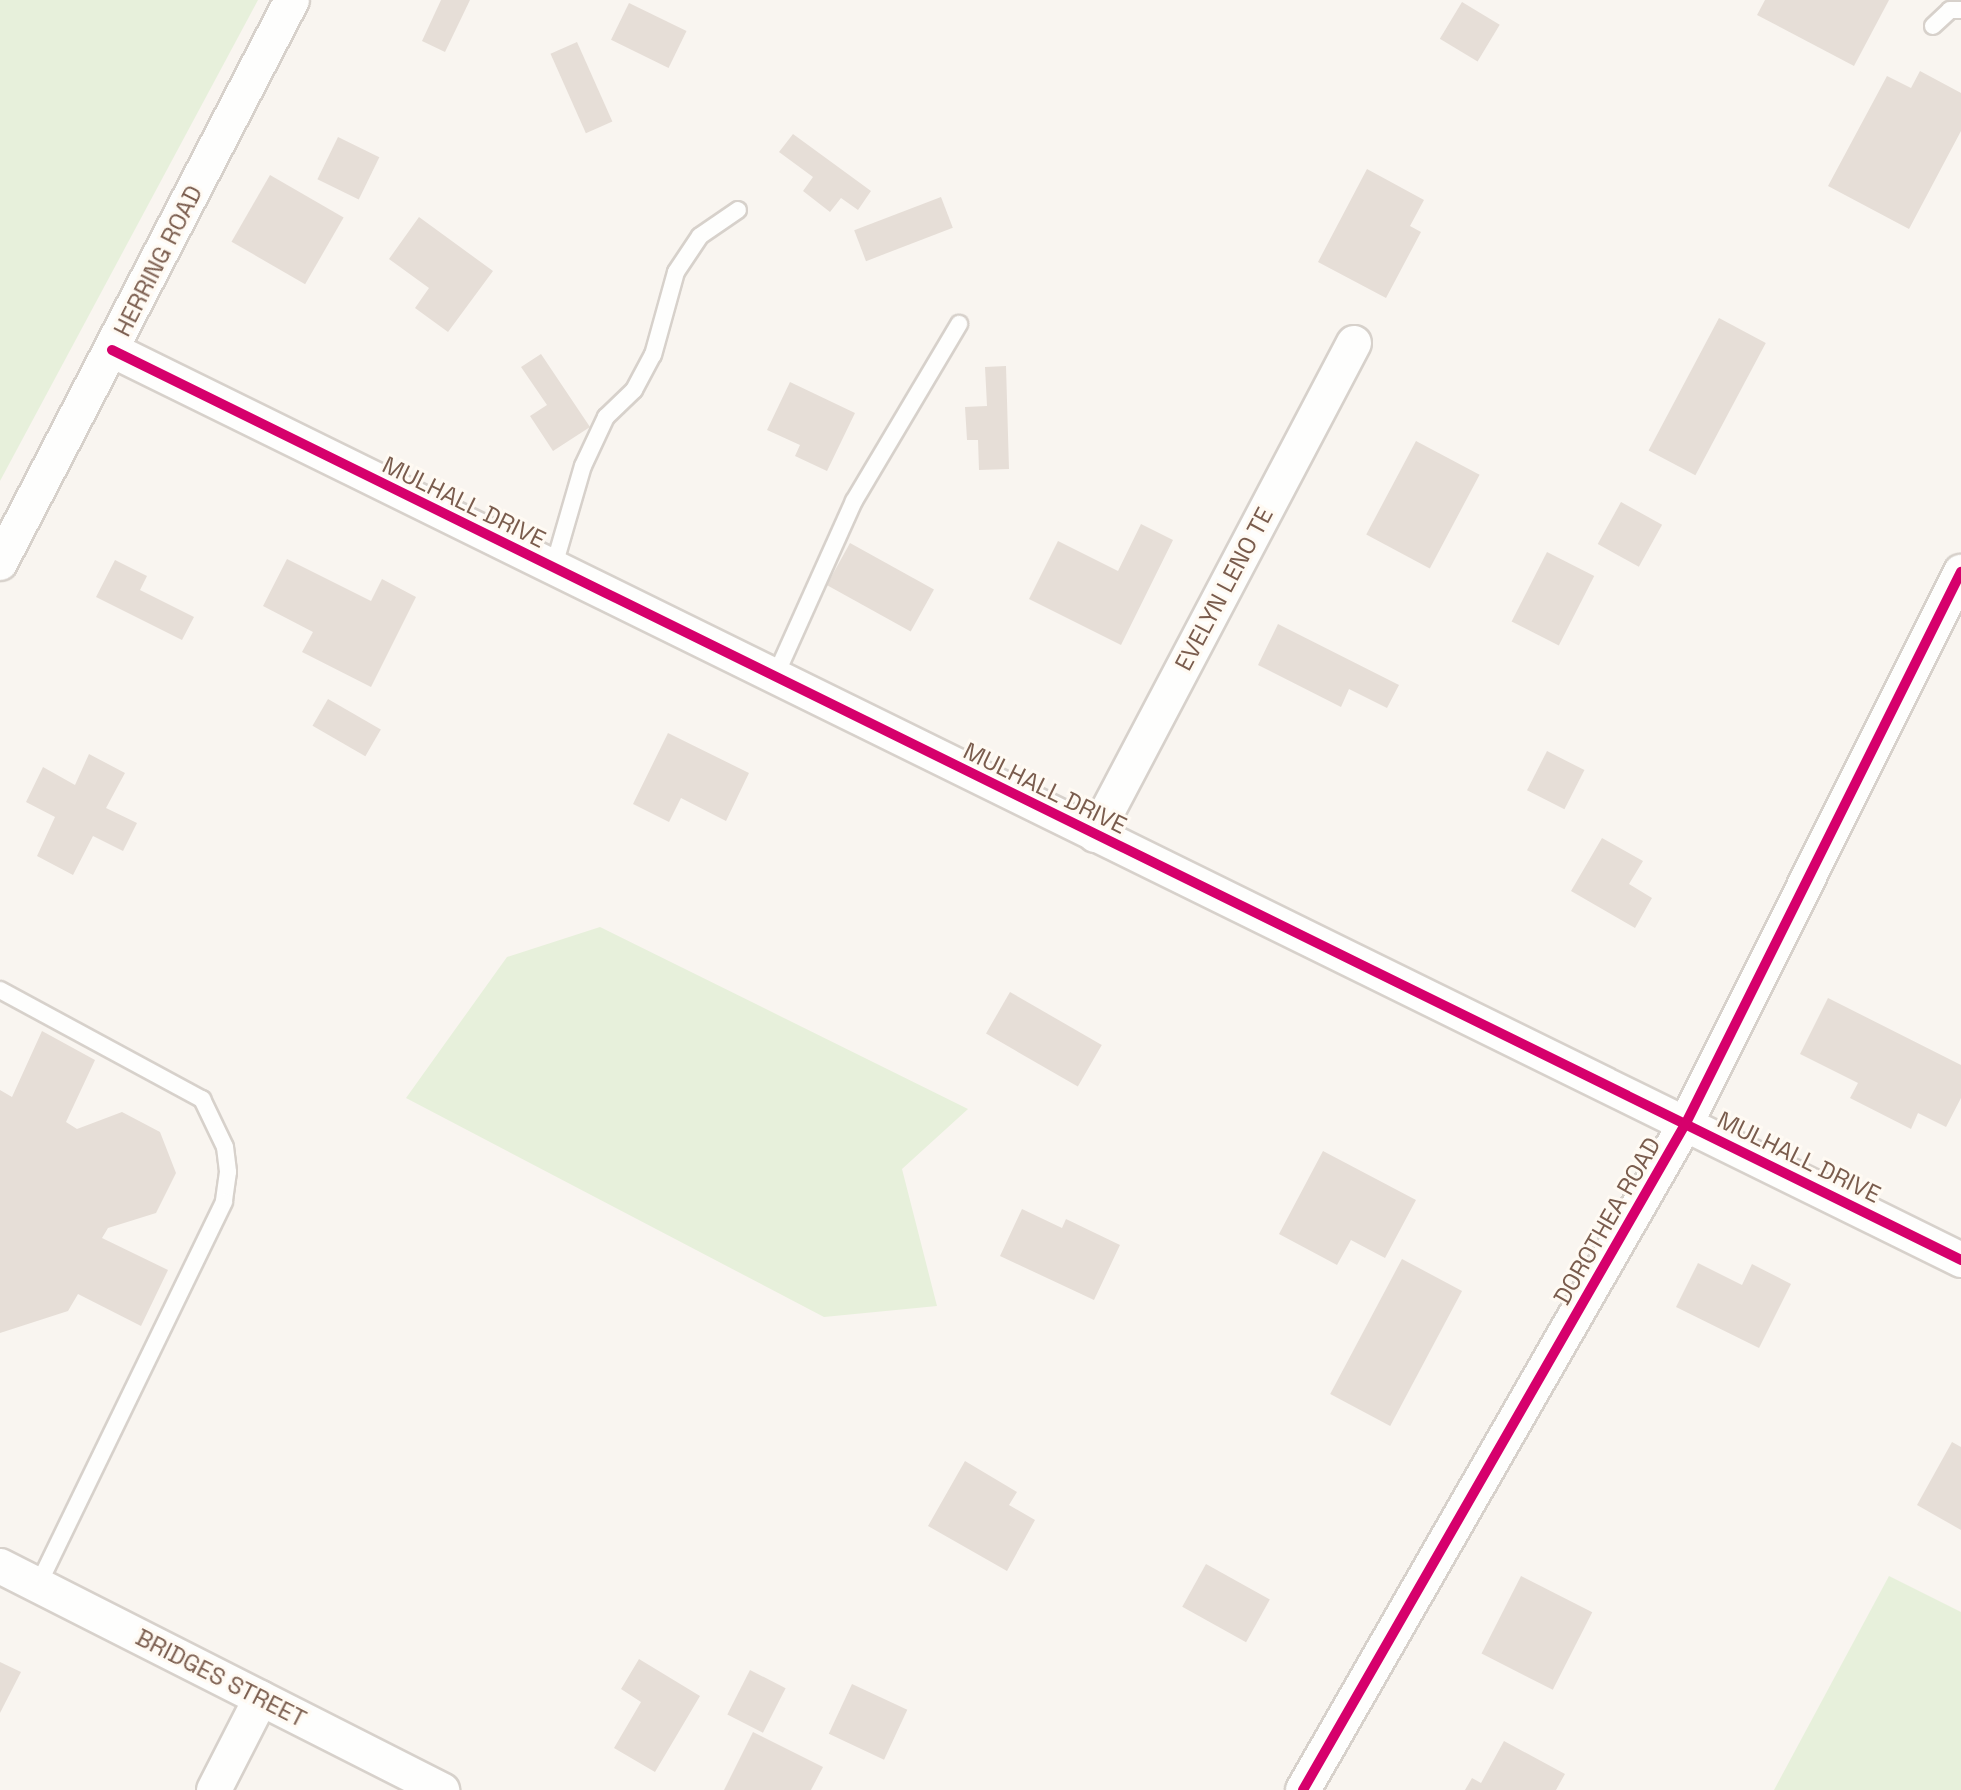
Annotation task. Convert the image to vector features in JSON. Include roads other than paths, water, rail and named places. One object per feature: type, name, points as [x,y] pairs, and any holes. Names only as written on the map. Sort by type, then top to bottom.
[{"type":"street","name":"HERRING ROAD","points":[[0,563],[292,0]]},
{"type":"street","name":"EVELYN LENO TE","points":[[1095,835],[1354,343]]},
{"type":"street","name":"MULHALL DRIVE","points":[[112,350],[774,679],[1961,1260]]},
{"type":"street","name":"DOROTHEA ROAD","points":[[1303,1790],[1686,1123],[1961,572]]},
{"type":"street","name":"BRIDGES STREET","points":[[0,1566],[442,1790]]},
{"type":"street","points":[[214,1790],[261,1698]]},
{"type":"lane","points":[[1933,26],[1950,10],[1961,10]]},
{"type":"lane","points":[[553,569],[583,466],[606,417],[634,390],[653,355],[676,272],[700,236],[738,210]]},
{"type":"lane","points":[[774,679],[854,501],[959,324]]},
{"type":"lane","points":[[0,990],[202,1099],[225,1147],[228,1172],[224,1202],[38,1585]]}]
